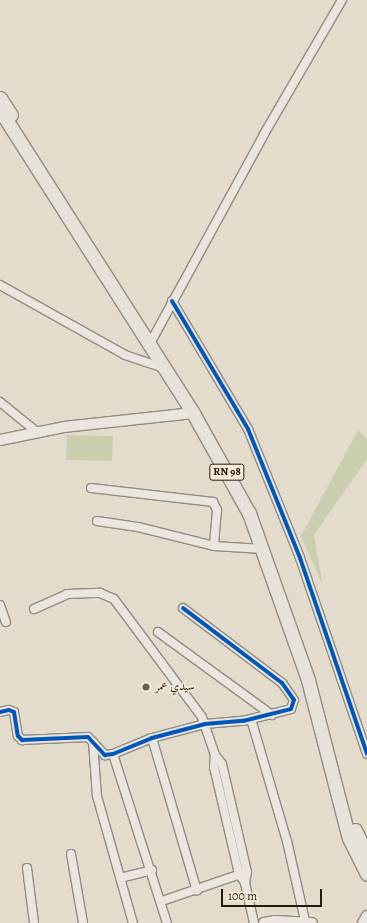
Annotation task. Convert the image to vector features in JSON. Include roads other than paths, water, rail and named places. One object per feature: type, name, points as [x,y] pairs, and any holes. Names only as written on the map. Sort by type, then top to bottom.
[{"type":"main road","name":"RN 98","points":[[0,98],[153,338],[231,464],[262,528],[315,677],[353,822],[367,855]]},
{"type":"main road","name":"RN 98","points":[[0,110],[193,413],[239,493],[263,549],[308,680],[349,838],[367,874]]},
{"type":"street","points":[[153,338],[172,301],[342,0]]},
{"type":"street","points":[[0,285],[125,356],[164,368]]},
{"type":"street","points":[[172,301],[248,429],[300,558],[367,754]]},
{"type":"street","points":[[0,402],[38,433]]},
{"type":"street","points":[[177,415],[186,402]]},
{"type":"street","points":[[0,440],[64,427],[193,413]]},
{"type":"street","points":[[91,488],[213,502],[217,510],[214,546]]},
{"type":"street","points":[[97,521],[138,526],[214,546],[263,549]]},
{"type":"street","points":[[34,609],[67,594],[92,592],[114,599],[202,717],[216,755],[222,764],[254,923]]},
{"type":"street","points":[[0,604],[6,622]]},
{"type":"street","points":[[0,712],[9,710],[14,712],[18,736],[22,740],[88,737],[103,754],[113,754],[152,738],[205,724],[272,715],[286,711],[294,706],[292,695],[286,688],[211,627],[183,608]]},
{"type":"street","points":[[158,632],[272,715]]},
{"type":"street","points":[[251,719],[309,922],[264,923]]},
{"type":"street","points":[[152,738],[197,891]]},
{"type":"street","points":[[93,742],[97,796],[133,923]]},
{"type":"street","points":[[113,754],[162,901],[167,923]]},
{"type":"street","points":[[71,854],[83,923]]},
{"type":"street","points":[[27,868],[34,923]]},
{"type":"street","points":[[120,878],[152,870]]},
{"type":"street","points":[[162,901],[197,891],[243,873]]},
{"type":"street","points":[[363,923],[367,916]]},
{"type":"place","name":"سيدي عمر","points":[[146,687]]}]
